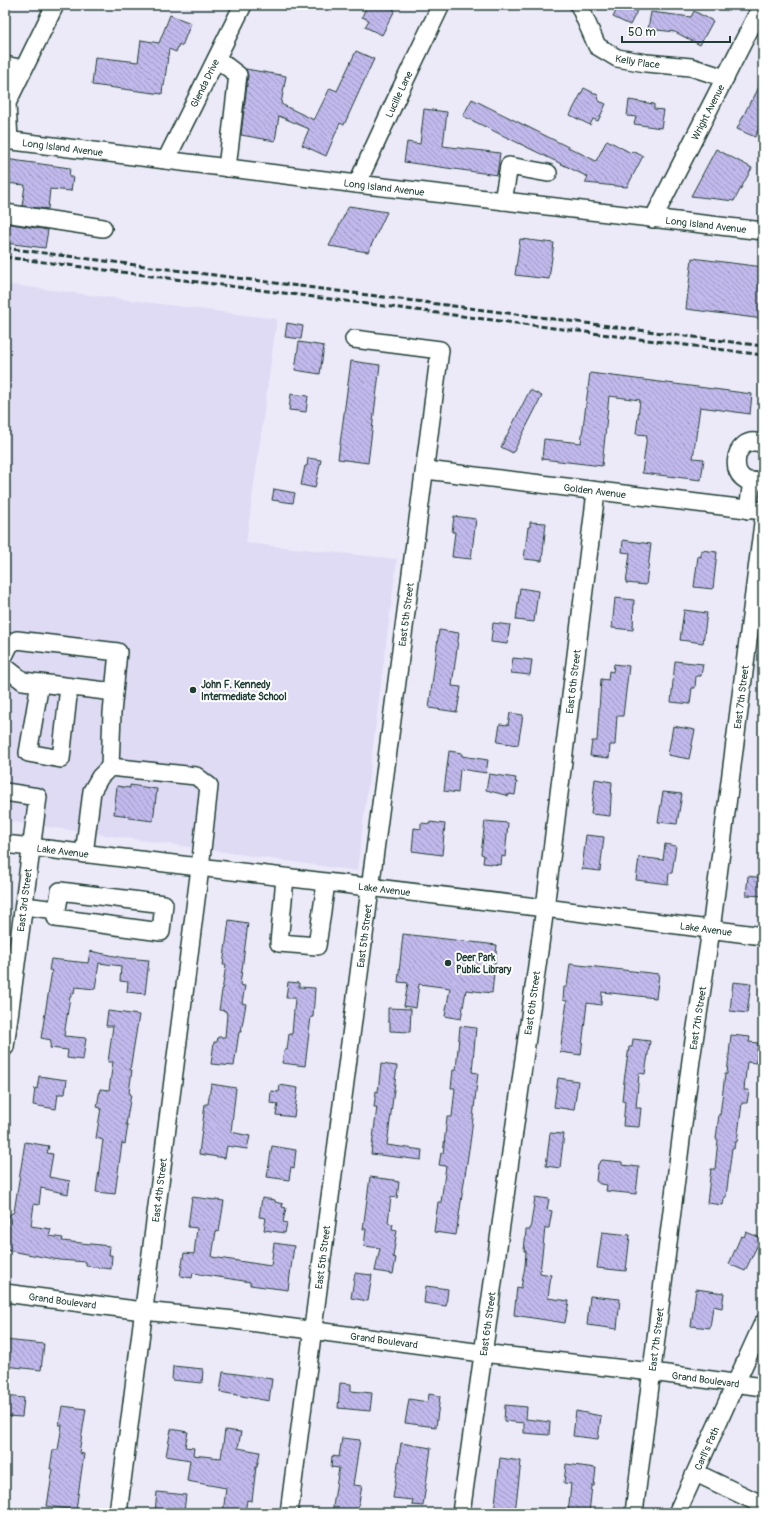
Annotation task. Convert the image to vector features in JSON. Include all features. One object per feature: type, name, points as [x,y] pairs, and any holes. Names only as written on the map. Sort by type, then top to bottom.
[{"type":"street","points":[[7,140],[6,103],[55,5]]},
{"type":"street","name":"Glenda Drive","points":[[166,160],[243,5]]},
{"type":"street","name":"Lucille Lane","points":[[357,184],[441,5]]},
{"type":"street","name":"Kelly Place","points":[[579,5],[598,46],[617,58],[646,63],[692,67],[725,78]]},
{"type":"street","name":"Wright Avenue","points":[[653,218],[762,5]]},
{"type":"street","points":[[217,59],[238,75],[227,168]]},
{"type":"street","points":[[5,65],[23,69]]},
{"type":"street","name":"Long Island Avenue","points":[[7,140],[357,184],[763,232]]},
{"type":"street","points":[[503,201],[509,166],[548,173]]},
{"type":"street","points":[[5,213],[103,228]]},
{"type":"street","name":"East 5th Street","points":[[289,1513],[372,888],[440,350],[354,339]]},
{"type":"street","points":[[755,510],[757,480],[741,476],[737,470],[736,458],[738,452],[747,444],[753,442],[763,444]]},
{"type":"street","name":"Golden Avenue","points":[[426,470],[596,492],[755,510]]},
{"type":"street","name":"East 6th Street","points":[[461,1513],[482,1353],[545,908],[596,492]]},
{"type":"street","name":"East 7th Street","points":[[634,1513],[691,1060],[712,930],[763,523]]},
{"type":"street","points":[[5,654],[10,644],[17,640],[118,652],[114,692],[110,767],[100,777],[92,792],[84,854]]},
{"type":"street","points":[[5,667],[23,681],[114,692]]},
{"type":"street","points":[[40,683],[28,753],[61,758],[69,687]]},
{"type":"street","name":"East 4th Street","points":[[110,767],[196,776],[209,786],[200,868],[118,1513]]},
{"type":"street","name":"East 3rd Street","points":[[5,792],[38,797],[24,906],[10,971],[5,1047]]},
{"type":"street","name":"Lake Avenue","points":[[5,844],[545,908],[763,936]]},
{"type":"street","points":[[285,878],[279,943],[317,946],[326,882]]},
{"type":"street","points":[[60,891],[164,904],[160,932],[56,918],[57,910],[60,891]]},
{"type":"street","points":[[24,906],[57,910]]},
{"type":"street","name":"Grand Boulevard","points":[[5,1293],[234,1320],[482,1353],[652,1372],[763,1387]]},
{"type":"street","name":"Carll's Path","points":[[678,1513],[763,1323]]},
{"type":"street","points":[[696,1473],[763,1505]]},
{"type":"shaded area","name":"John F. Kennedy Intermediate School","points":[[5,284],[277,319],[246,543],[397,559],[357,871],[5,821]]},
{"type":"building","points":[[367,5],[384,5],[395,10],[382,35],[365,27],[369,20],[362,17]]},
{"type":"building","points":[[619,5],[640,5],[630,25],[613,17]]},
{"type":"building","points":[[694,11],[713,21],[700,45],[675,32],[648,29],[651,12],[691,17]]},
{"type":"building","points":[[170,15],[191,23],[182,46],[179,44],[176,52],[169,49],[162,94],[92,85],[95,57],[138,62],[141,40],[159,43]]},
{"type":"building","points":[[356,51],[374,59],[344,125],[340,123],[326,156],[302,145],[309,129],[279,116],[275,141],[241,135],[248,76],[246,69],[286,76],[281,104],[314,120],[330,88],[337,91]]},
{"type":"building","points":[[763,79],[763,119],[755,137],[737,129]]},
{"type":"building","points":[[584,88],[598,95],[599,101],[606,104],[598,121],[593,119],[590,125],[570,115]]},
{"type":"building","points":[[472,99],[596,161],[607,140],[631,153],[632,151],[643,156],[627,187],[585,183],[588,177],[463,116]]},
{"type":"building","points":[[629,100],[654,104],[654,109],[664,110],[661,128],[634,124],[636,117],[627,116]]},
{"type":"building","points":[[424,109],[447,112],[443,146],[500,153],[497,175],[404,162],[407,142],[420,144]]},
{"type":"building","points":[[716,149],[752,168],[734,201],[691,196]]},
{"type":"building","points":[[5,159],[70,168],[69,177],[73,177],[71,191],[50,189],[48,209],[22,206],[25,185],[5,183]]},
{"type":"building","points":[[349,206],[387,212],[368,252],[329,246]]},
{"type":"building","points":[[5,223],[48,230],[45,248],[5,243]]},
{"type":"building","points":[[520,239],[554,243],[549,279],[515,275]]},
{"type":"building","points":[[692,258],[763,267],[763,319],[686,309]]},
{"type":"building","points":[[287,323],[303,326],[301,339],[285,337]]},
{"type":"building","points":[[299,342],[324,346],[320,374],[295,370]]},
{"type":"building","points":[[351,361],[380,365],[368,463],[338,459]]},
{"type":"building","points":[[590,373],[752,394],[750,414],[700,407],[693,458],[704,459],[701,480],[642,473],[647,435],[636,434],[640,400],[609,396],[602,466],[542,459],[544,439],[581,443]]},
{"type":"building","points":[[530,390],[542,396],[513,453],[501,447]]},
{"type":"building","points":[[291,394],[308,396],[306,412],[289,410]]},
{"type":"building","points":[[308,458],[321,460],[315,488],[301,485]]},
{"type":"building","points":[[274,489],[295,493],[293,503],[272,500]]},
{"type":"building","points":[[454,516],[476,519],[471,559],[452,557],[455,532],[452,532]]},
{"type":"building","points":[[530,522],[546,523],[542,561],[524,559]]},
{"type":"building","points":[[623,540],[651,544],[646,585],[626,583],[630,553],[622,552]]},
{"type":"building","points":[[701,550],[717,552],[713,589],[694,587],[698,556],[701,557]]},
{"type":"building","points":[[520,588],[538,591],[534,622],[516,620]]},
{"type":"building","points":[[615,598],[634,600],[633,630],[612,628]]},
{"type":"building","points":[[684,610],[707,613],[703,643],[680,640]]},
{"type":"building","points":[[493,623],[510,625],[507,644],[491,642]]},
{"type":"building","points":[[439,630],[459,633],[452,686],[461,687],[457,712],[429,708]]},
{"type":"building","points":[[513,658],[532,660],[530,675],[511,673]]},
{"type":"building","points":[[675,661],[703,664],[701,676],[696,676],[695,688],[692,688],[690,704],[671,702]]},
{"type":"building","points":[[614,664],[629,666],[623,716],[617,716],[615,745],[610,745],[609,758],[590,756],[592,741],[597,741],[601,679],[608,680],[609,671],[613,672]]},
{"type":"building","points":[[510,713],[523,715],[518,745],[497,742],[500,724],[508,725]]},
{"type":"building","points":[[673,726],[695,730],[689,759],[668,755]]},
{"type":"building","points":[[449,751],[462,753],[462,756],[488,760],[486,773],[460,769],[458,793],[444,791]]},
{"type":"building","points":[[489,774],[516,778],[515,782],[517,782],[515,795],[509,794],[509,796],[486,790]]},
{"type":"building","points":[[595,779],[612,782],[610,816],[591,814]]},
{"type":"building","points":[[130,785],[157,789],[153,821],[129,818],[130,816],[114,814],[117,786],[130,788]]},
{"type":"building","points":[[663,792],[682,794],[677,824],[658,822]]},
{"type":"building","points":[[485,821],[508,823],[505,857],[502,856],[501,865],[483,863],[484,855],[481,854]]},
{"type":"building","points":[[430,822],[445,824],[442,855],[412,851],[414,828],[421,829],[421,823],[430,824]]},
{"type":"building","points":[[586,835],[604,837],[600,871],[582,869]]},
{"type":"building","points":[[665,844],[676,846],[672,873],[669,873],[668,884],[636,880],[639,857],[663,860]]},
{"type":"building","points":[[748,876],[763,878],[763,896],[746,895]]},
{"type":"building","points":[[229,920],[248,923],[240,985],[245,986],[242,1003],[246,1004],[241,1032],[239,1032],[234,1066],[211,1064],[214,1042],[217,1042],[218,1037],[225,1037],[227,1014],[226,1011],[219,1010],[226,965],[223,965]]},
{"type":"building","name":"Deer Park Public Library","points":[[403,934],[497,945],[492,993],[466,990],[461,1019],[445,1016],[450,988],[419,984],[416,1008],[404,1006],[408,983],[398,982]]},
{"type":"building","points":[[90,951],[125,958],[149,960],[145,994],[127,992],[128,982],[120,981],[121,966],[99,963],[95,989],[75,987],[74,993],[71,993],[64,1036],[86,1038],[83,1060],[67,1058],[68,1050],[50,1048],[51,1040],[41,1038],[52,971],[49,970],[51,959],[88,963]]},
{"type":"building","points":[[570,964],[659,974],[656,998],[602,992],[601,1005],[587,1003],[581,1055],[560,1052],[567,1001],[563,1000],[564,987],[567,987]]},
{"type":"building","points":[[288,982],[299,983],[299,987],[315,988],[313,1017],[311,1017],[305,1066],[282,1063],[284,1050],[287,1050],[289,1034],[292,1034],[295,998],[286,998]]},
{"type":"building","points":[[733,982],[751,984],[747,1013],[730,1011]]},
{"type":"building","points":[[388,1008],[411,1009],[410,1032],[390,1031],[390,1022],[388,1022]]},
{"type":"building","points":[[108,1011],[139,1015],[130,1070],[132,1070],[129,1093],[131,1094],[126,1125],[128,1125],[125,1144],[122,1143],[115,1194],[96,1192],[103,1140],[96,1138],[101,1108],[97,1107],[100,1089],[109,1090],[113,1062],[108,1062],[113,1026],[106,1026]]},
{"type":"building","points":[[460,1026],[476,1028],[472,1072],[478,1073],[471,1136],[456,1235],[434,1232],[438,1202],[441,1202],[446,1166],[439,1165],[441,1153],[443,1154],[447,1117],[452,1117],[455,1088],[451,1088],[453,1070],[456,1070]]},
{"type":"building","points":[[731,1035],[750,1037],[749,1042],[758,1043],[756,1063],[747,1062],[744,1090],[749,1090],[747,1103],[742,1103],[737,1142],[735,1142],[734,1149],[732,1148],[726,1197],[724,1198],[723,1205],[707,1203],[711,1169],[715,1169],[718,1140],[716,1139],[725,1074],[727,1074]]},
{"type":"building","points":[[633,1039],[650,1041],[645,1074],[639,1073],[636,1108],[641,1108],[639,1127],[623,1126],[625,1102],[622,1101],[624,1081],[629,1047],[632,1047]]},
{"type":"building","points":[[381,1064],[397,1066],[387,1145],[422,1150],[421,1160],[371,1154],[377,1107],[374,1107],[376,1091],[378,1092]]},
{"type":"building","points":[[39,1076],[67,1080],[65,1094],[58,1094],[56,1109],[33,1105],[35,1088],[37,1089]]},
{"type":"building","points":[[558,1078],[578,1081],[574,1110],[554,1107]]},
{"type":"building","points":[[211,1084],[236,1088],[231,1132],[250,1136],[247,1149],[227,1146],[225,1158],[199,1154],[205,1104],[208,1104]]},
{"type":"building","points":[[280,1085],[298,1088],[294,1117],[276,1115],[278,1104],[270,1103],[271,1091],[279,1092]]},
{"type":"building","points":[[550,1133],[564,1134],[560,1168],[546,1166]]},
{"type":"building","points":[[25,1142],[49,1146],[47,1153],[53,1154],[49,1177],[70,1181],[68,1194],[41,1188],[39,1205],[34,1204],[31,1226],[51,1229],[49,1236],[63,1238],[62,1241],[110,1246],[109,1255],[112,1255],[111,1269],[86,1266],[86,1262],[59,1260],[6,1250],[9,1215],[14,1212]]},
{"type":"building","points":[[272,1146],[296,1150],[294,1168],[291,1167],[289,1180],[267,1177]]},
{"type":"building","points":[[602,1160],[622,1162],[622,1165],[639,1167],[636,1194],[606,1191],[607,1185],[600,1184],[596,1181],[598,1164]]},
{"type":"building","points":[[370,1177],[399,1182],[397,1198],[391,1197],[388,1223],[393,1224],[392,1229],[397,1230],[393,1257],[396,1258],[393,1274],[375,1271],[380,1248],[364,1246],[366,1229],[363,1229]]},
{"type":"building","points":[[192,1197],[224,1201],[219,1232],[216,1231],[212,1257],[271,1266],[274,1243],[294,1246],[288,1290],[250,1285],[250,1282],[193,1273],[192,1278],[180,1276],[184,1253],[194,1254],[197,1228],[188,1227]]},
{"type":"building","points":[[535,1197],[549,1199],[547,1210],[552,1211],[549,1228],[545,1228],[540,1273],[551,1275],[548,1298],[569,1301],[565,1323],[514,1315],[517,1287],[521,1288],[525,1266],[526,1251],[524,1251],[526,1230],[530,1230]]},
{"type":"building","points":[[262,1198],[275,1200],[275,1202],[283,1204],[282,1207],[286,1208],[283,1222],[287,1223],[285,1233],[264,1230],[266,1218],[259,1217]]},
{"type":"building","points":[[602,1232],[630,1235],[626,1271],[597,1268]]},
{"type":"building","points":[[746,1232],[761,1238],[745,1271],[729,1264],[741,1236],[744,1237]]},
{"type":"building","points":[[355,1273],[372,1275],[368,1301],[351,1298]]},
{"type":"building","points":[[426,1286],[448,1289],[446,1306],[424,1303]]},
{"type":"building","points":[[696,1289],[724,1293],[722,1308],[713,1306],[710,1328],[691,1326]]},
{"type":"building","points":[[590,1296],[620,1299],[617,1329],[587,1325]]},
{"type":"building","points":[[5,1340],[44,1344],[41,1370],[5,1366]]},
{"type":"building","points":[[173,1366],[203,1369],[202,1383],[172,1380]]},
{"type":"building","points":[[223,1372],[272,1379],[269,1401],[220,1392]]},
{"type":"building","points":[[340,1383],[351,1384],[351,1391],[372,1393],[370,1411],[338,1408]]},
{"type":"building","points":[[429,1394],[440,1396],[436,1427],[405,1423],[409,1399],[428,1402]]},
{"type":"building","points":[[5,1396],[24,1398],[22,1417],[5,1416]]},
{"type":"building","points":[[505,1405],[527,1407],[526,1419],[550,1422],[549,1435],[524,1433],[524,1423],[504,1421]]},
{"type":"building","points":[[62,1406],[86,1409],[79,1453],[84,1454],[76,1510],[47,1506],[53,1469],[50,1469],[53,1450],[58,1450],[62,1425],[59,1425]]},
{"type":"building","points":[[576,1411],[601,1416],[598,1439],[573,1436]]},
{"type":"building","points":[[171,1429],[188,1432],[185,1447],[194,1448],[193,1455],[221,1458],[225,1430],[241,1432],[238,1448],[260,1452],[256,1467],[252,1501],[247,1500],[245,1513],[223,1513],[226,1488],[187,1481],[190,1460],[166,1456]]},
{"type":"building","points":[[342,1438],[360,1440],[353,1485],[362,1486],[357,1513],[332,1513],[339,1468],[331,1467],[332,1456],[339,1457]]},
{"type":"building","points":[[401,1443],[431,1448],[423,1506],[412,1505],[413,1500],[393,1498]]},
{"type":"building","points":[[500,1458],[521,1461],[515,1513],[494,1513]]},
{"type":"building","points":[[566,1464],[596,1468],[589,1513],[568,1513],[571,1484],[564,1483]]},
{"type":"building","points":[[157,1492],[186,1495],[184,1511],[178,1510],[178,1513],[155,1513]]},
{"type":"railway","points":[[5,248],[763,346]]},
{"type":"railway","points":[[5,257],[763,355]]},
{"type":"place","name":"John F. Kennedy Intermediate School","points":[[193,690]]},
{"type":"place","name":"Deer Park Public Library","points":[[448,963]]}]
